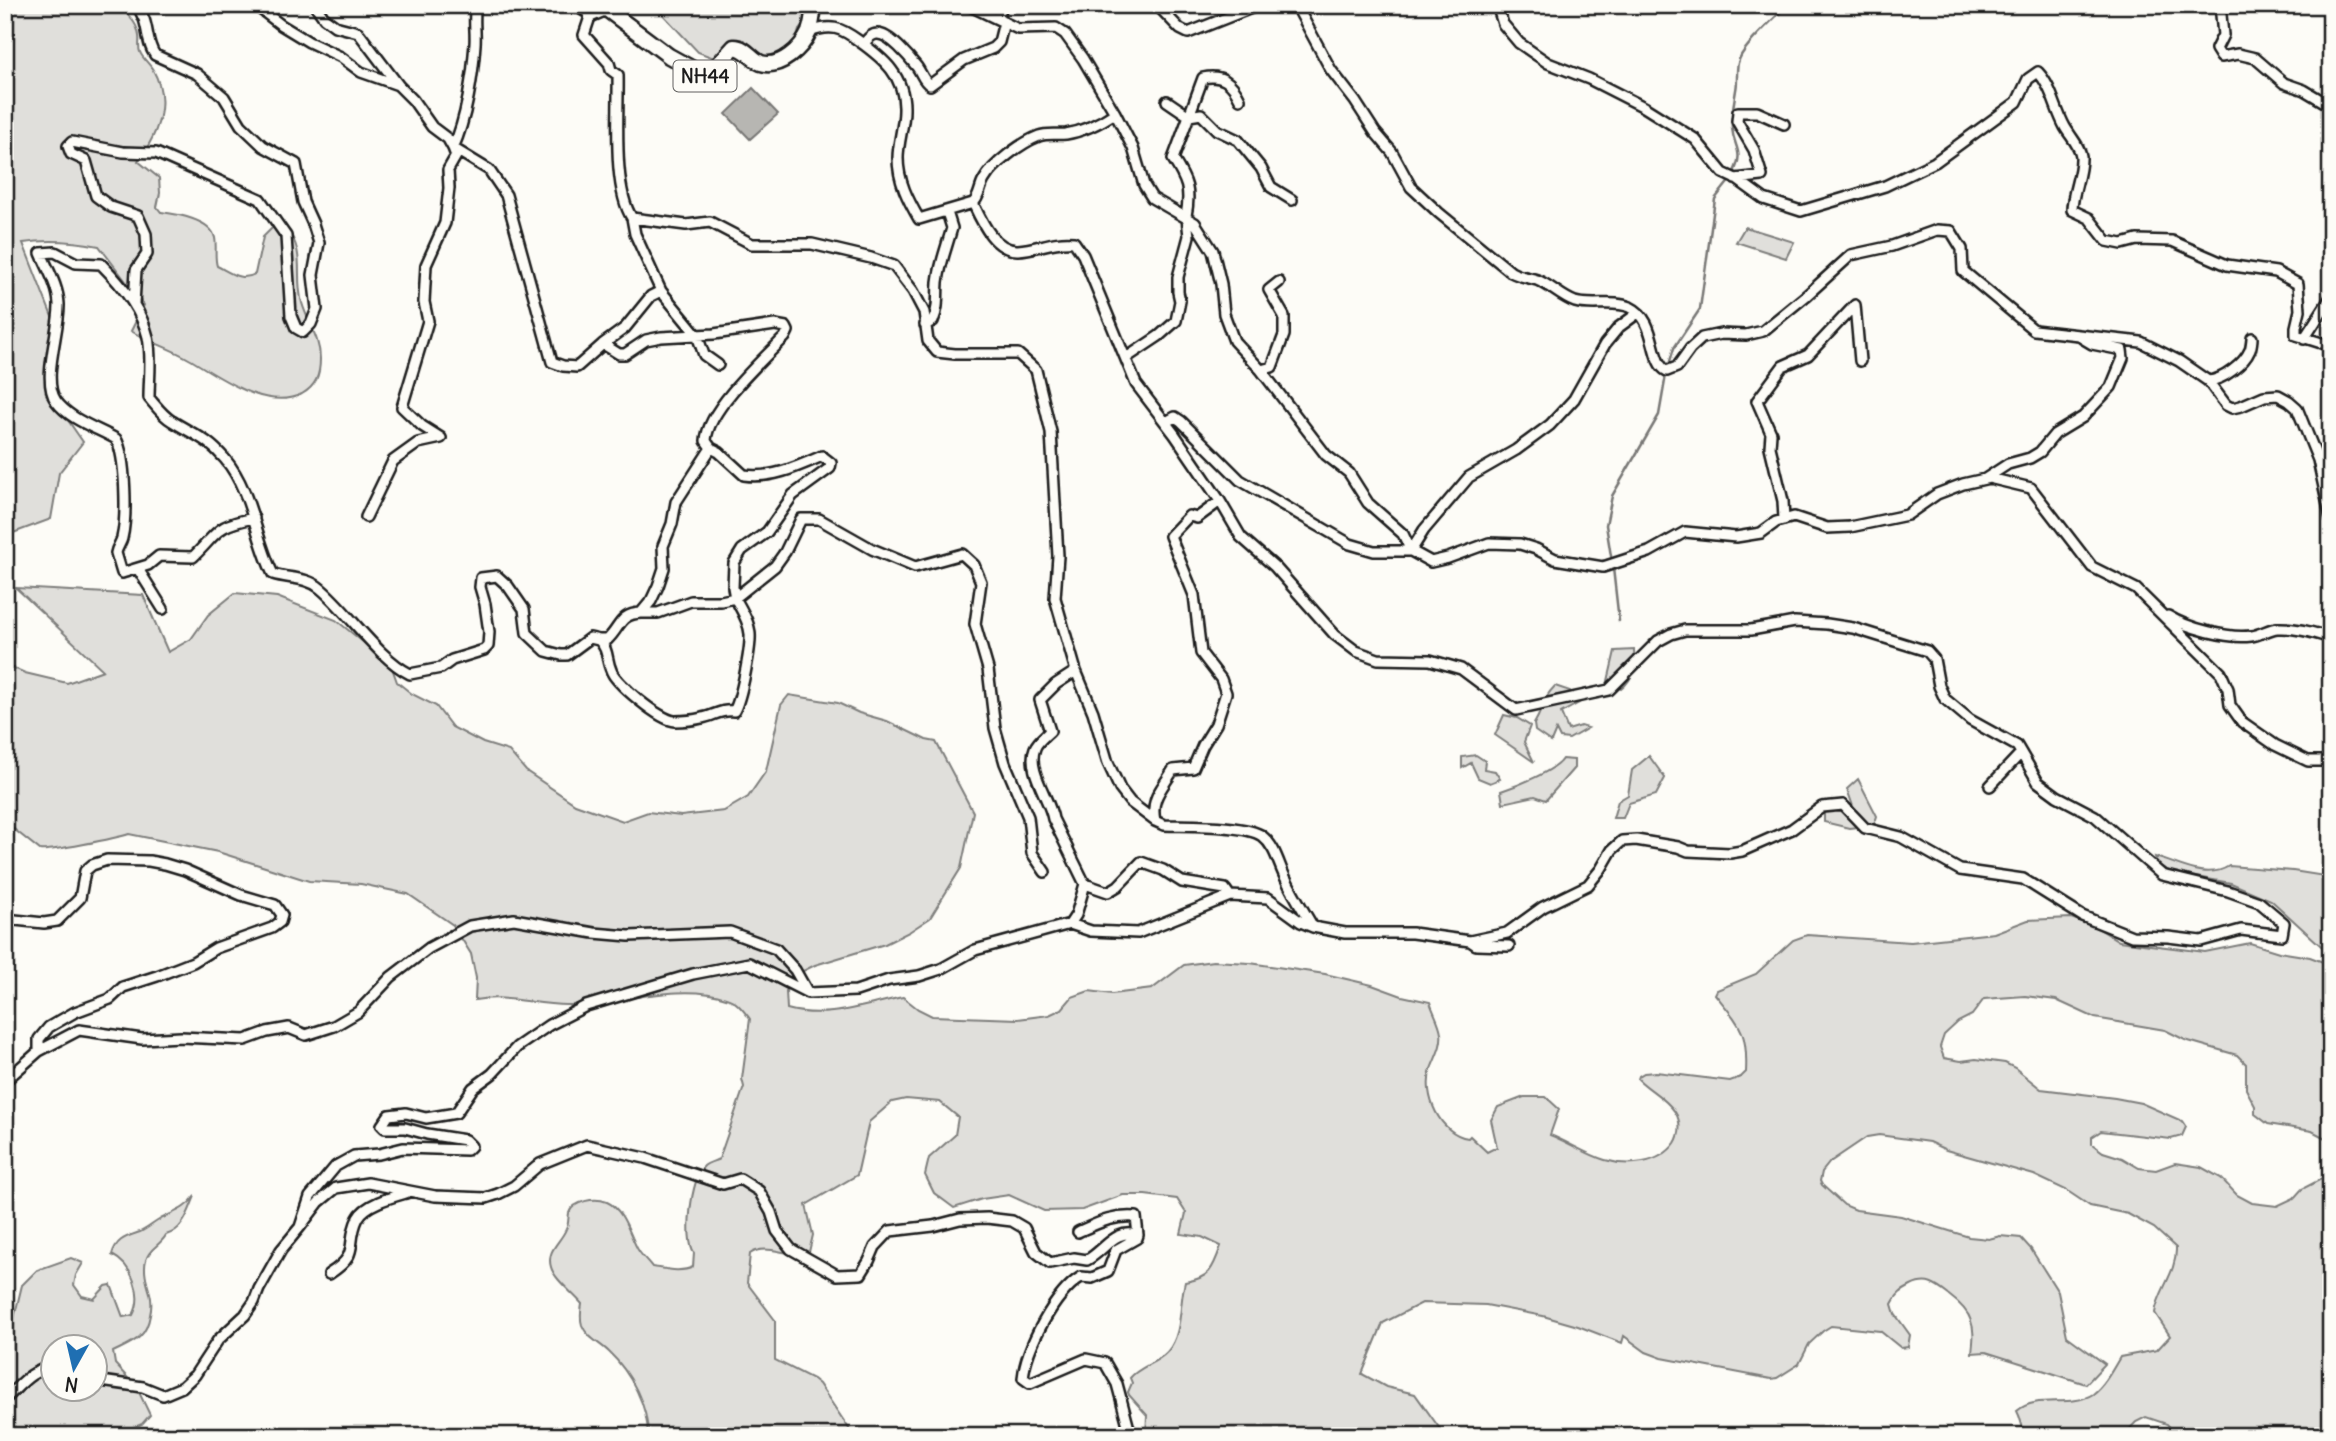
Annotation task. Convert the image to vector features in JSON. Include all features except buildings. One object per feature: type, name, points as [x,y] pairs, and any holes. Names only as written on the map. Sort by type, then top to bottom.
[{"type":"main road","points":[[809,32],[814,7]]},
{"type":"main road","name":"NH44","points":[[591,14],[605,8],[669,56],[707,77],[734,47],[741,48],[760,62],[775,63],[790,55],[809,32]]},
{"type":"street","points":[[134,304],[136,270],[146,254],[146,234],[138,216],[111,207],[96,196],[86,162],[71,154],[68,146],[72,142],[122,152],[156,153],[260,199],[286,236],[291,316],[296,328],[303,332],[317,309],[313,275],[319,243],[303,202],[296,164],[263,146],[241,125],[224,97],[197,74],[155,55],[151,50],[146,21],[136,5]]},
{"type":"street","points":[[255,5],[281,25],[341,57],[361,72],[400,86]]},
{"type":"street","points":[[315,5],[324,18],[335,26],[358,32],[432,127],[448,139],[456,156],[448,170],[445,223],[426,265],[424,302],[428,321],[402,407],[422,426],[441,438],[418,443],[393,461],[366,516]]},
{"type":"street","points":[[453,148],[463,126],[475,42],[476,5]]},
{"type":"street","name":"NH44","points":[[576,5],[591,14]]},
{"type":"street","points":[[968,5],[1018,29],[1056,28],[1065,34],[1115,113],[1133,148],[1144,185],[1152,198],[1195,223],[1213,251],[1222,284],[1224,314],[1234,341],[1261,370],[1326,455],[1349,473],[1368,503],[1402,534],[1411,551]]},
{"type":"street","points":[[863,44],[872,35],[884,36],[903,50],[918,68],[925,82],[930,85],[964,60],[999,43],[1003,5]]},
{"type":"street","points":[[1157,5],[1180,29],[1188,33],[1257,6]]},
{"type":"street","points":[[1296,5],[1331,70],[1392,152],[1411,187],[1511,272],[1537,281],[1576,302],[1628,306],[1638,313],[1646,322],[1661,368],[1667,371],[1672,370],[1702,338],[1763,331],[1851,255],[1892,246],[1937,230],[1951,231],[1962,249],[1963,271],[2035,330],[2141,342],[2179,361],[2208,381],[2226,405],[2232,408],[2278,395],[2297,408],[2318,460],[2331,519]]},
{"type":"street","points":[[1497,5],[1503,24],[1519,43],[1548,63],[1589,79],[1644,107],[1695,139],[1723,173],[1735,178],[1764,199],[1801,211],[1885,186],[1935,162],[2017,102],[2028,79],[2038,72],[2047,82],[2051,99],[2081,152],[2080,169],[2072,196],[2072,210],[2089,218],[2107,241],[2122,244],[2137,240],[2172,241],[2227,265],[2276,272],[2298,284],[2300,310],[2296,335],[2331,346]]},
{"type":"street","points":[[2220,5],[2223,35],[2216,49],[2221,57],[2238,54],[2255,58],[2284,83],[2304,90],[2331,106]]},
{"type":"street","points":[[814,7],[820,19],[828,26],[841,30],[876,51],[898,78],[905,108],[898,159],[906,197],[919,219],[972,203],[978,198],[980,187],[988,173],[1040,135],[1063,134],[1093,127],[1115,113]]},
{"type":"street","points":[[591,14],[584,35],[618,75],[617,128],[624,205],[632,218],[635,234],[661,290],[697,335],[704,355],[718,365]]},
{"type":"street","points":[[809,32],[828,26]]},
{"type":"street","points":[[1126,358],[1177,321],[1180,301],[1178,278],[1189,236],[1187,217],[1190,198],[1186,179],[1173,159],[1203,78],[1212,76],[1227,79],[1240,99]]},
{"type":"street","points":[[1167,102],[1189,116],[1201,114],[1217,130],[1238,140],[1261,169],[1271,187],[1292,200]]},
{"type":"street","points":[[1735,178],[1762,176],[1754,150],[1737,121],[1738,112],[1757,112],[1784,124]]},
{"type":"street","points":[[453,148],[489,170],[506,195],[552,362],[577,367],[625,328],[651,296],[661,290]]},
{"type":"street","points":[[300,1227],[310,1197],[321,1181],[336,1166],[354,1156],[403,1148],[467,1150],[471,1146],[465,1140],[405,1128],[385,1128],[382,1125],[389,1115],[406,1113],[426,1118],[456,1113],[473,1088],[492,1074],[517,1047],[586,1006],[693,974],[749,963],[808,993],[856,991],[919,976],[941,969],[975,950],[1070,924],[1091,931],[1138,933],[1230,896],[1268,898],[1301,922],[1345,933],[1412,933],[1470,941],[1507,933],[1543,907],[1588,885],[1612,850],[1622,841],[1650,842],[1688,851],[1730,853],[1742,851],[1791,829],[1822,807],[1843,805],[1865,828],[1901,837],[1960,870],[2023,879],[2082,916],[2132,936],[2201,941],[2241,930],[2282,935],[2284,923],[2259,902],[2228,891],[2162,875],[2095,816],[2057,796],[2038,782],[2017,747],[1970,720],[1945,699],[1939,686],[1934,659],[1927,651],[1853,628],[1795,622],[1751,630],[1685,630],[1658,641],[1609,690],[1516,710],[1461,669],[1430,660],[1378,659],[1356,651],[1335,635],[1270,562],[1241,537],[1166,422],[1136,384],[1083,255],[1074,242],[1059,240],[1017,250],[1005,247],[986,230],[972,203]]},
{"type":"street","points":[[925,325],[933,321],[937,312],[938,284],[952,228],[947,212]]},
{"type":"street","points":[[632,218],[686,225],[710,222],[752,244],[811,244],[858,254],[894,266],[919,302],[924,312],[928,341],[937,352],[1018,354],[1036,370],[1051,432],[1058,556],[1055,598],[1076,671],[1093,712],[1108,763],[1120,789],[1130,802],[1164,825],[1224,828],[1262,836],[1278,856],[1284,875],[1313,927]]},
{"type":"street","points":[[254,518],[218,528],[193,557],[159,556],[148,565],[122,573],[116,553],[122,540],[124,510],[120,446],[116,439],[68,412],[55,400],[50,384],[59,304],[56,287],[41,253],[55,252],[76,263],[101,264],[122,286],[134,304],[148,336],[149,398],[169,420],[207,440],[227,461],[254,518],[265,558],[274,574],[302,579],[319,587],[390,660],[410,674],[441,668],[452,660],[484,650],[488,646],[489,632],[480,587],[481,578],[497,576],[524,608],[527,633],[546,651],[567,655],[590,638],[607,640],[629,613],[659,613],[691,601],[735,598],[775,566],[801,519],[819,519],[872,549],[915,567],[962,554],[974,565],[981,582],[975,624],[988,669],[995,728],[1005,763],[1028,817],[1032,853],[1045,872]]},
{"type":"street","points":[[1261,370],[1272,368],[1283,335],[1284,316],[1269,290],[1279,282]]},
{"type":"street","points":[[2304,339],[2331,297]]},
{"type":"street","points":[[1784,520],[1783,501],[1770,447],[1772,433],[1757,401],[1783,366],[1808,355],[1855,304],[1860,361]]},
{"type":"street","points":[[1411,551],[1424,530],[1469,477],[1516,450],[1550,425],[1574,399],[1605,344],[1619,327],[1638,313]]},
{"type":"street","points":[[599,640],[608,653],[616,680],[647,706],[667,718],[676,721],[705,718],[719,711],[734,711],[740,699],[750,635],[745,616],[735,598],[734,563],[742,551],[767,532],[793,495],[830,468],[831,463],[822,456],[769,475],[744,475],[706,441],[706,432],[714,416],[755,366],[785,337],[788,331],[786,327],[775,324],[646,340],[625,354],[619,354],[603,344]]},
{"type":"street","points":[[1984,479],[2008,464],[2040,452],[2055,434],[2083,417],[2111,387],[2123,358],[2122,350],[2092,344],[2078,335]]},
{"type":"street","points":[[2208,381],[2217,380],[2236,367],[2251,349],[2252,338]]},
{"type":"street","points":[[1166,422],[1175,417],[1240,480],[1350,544],[1374,551],[1411,551],[1431,562],[1489,543],[1520,544],[1555,559],[1603,567],[1649,552],[1685,532],[1736,537],[1761,533],[1776,522],[1794,517],[1827,528],[1850,527],[1907,515],[1937,494],[1984,479],[2031,488],[2092,567],[2136,589],[2221,673],[2228,689],[2230,705],[2242,722],[2275,745],[2308,761],[2331,761]]},
{"type":"street","points":[[641,613],[659,586],[664,568],[663,547],[677,502],[711,448]]},
{"type":"street","points":[[1155,821],[1152,809],[1154,799],[1173,770],[1193,768],[1216,723],[1224,700],[1224,685],[1201,653],[1194,594],[1170,536],[1189,516],[1197,518],[1220,501]]},
{"type":"street","points":[[138,569],[163,609]]},
{"type":"street","points":[[2154,607],[2189,626],[2227,635],[2252,636],[2276,628],[2308,631],[2331,638]]},
{"type":"street","points":[[1076,671],[1040,699],[1049,731],[1035,747],[1032,761],[1053,819],[1086,884],[1108,892],[1118,886],[1141,862],[1163,870],[1182,882],[1225,889],[1230,896]]},
{"type":"street","points":[[1990,786],[2021,753]]},
{"type":"street","points":[[5,919],[44,923],[57,921],[80,898],[85,871],[92,865],[107,860],[149,861],[185,870],[241,895],[275,905],[282,915],[280,922],[272,928],[216,948],[192,962],[157,976],[123,987],[110,999],[75,1012],[49,1027],[39,1039],[39,1051]]},
{"type":"street","points":[[1070,924],[1076,915],[1086,884]]},
{"type":"street","points":[[5,1082],[39,1051],[79,1030],[142,1039],[181,1037],[245,1040],[267,1031],[289,1028],[306,1035],[334,1026],[358,1012],[391,976],[429,948],[470,926],[514,919],[594,933],[629,936],[730,932],[776,950],[795,970],[808,993]]},
{"type":"street","points":[[1470,941],[1476,945],[1509,946]]},
{"type":"street","points":[[108,1382],[144,1387],[163,1395],[182,1387],[195,1375],[218,1340],[245,1315],[281,1251],[319,1202],[336,1188],[368,1184],[435,1196],[486,1198],[514,1186],[540,1164],[587,1145],[645,1158],[723,1184],[740,1179],[759,1191],[771,1212],[777,1231],[791,1249],[837,1275],[861,1274],[875,1247],[890,1231],[906,1227],[933,1226],[960,1219],[1012,1221],[1024,1228],[1037,1252],[1050,1263],[1066,1259],[1087,1259],[1114,1238],[1123,1234],[1138,1234]]},
{"type":"street","points":[[329,1275],[344,1265],[348,1258],[358,1217],[367,1209],[391,1197],[411,1192]]},
{"type":"street","points":[[1078,1232],[1108,1218],[1120,1216],[1136,1217],[1138,1234],[1137,1238],[1116,1250],[1108,1271],[1092,1278],[1081,1277],[1061,1293],[1026,1360],[1023,1378],[1030,1383],[1086,1359],[1105,1363],[1117,1384],[1131,1436]]},
{"type":"street","points":[[5,1399],[38,1371]]},
{"type":"shaded area","points":[[5,5],[118,5],[132,19],[138,31],[140,52],[153,70],[161,94],[160,117],[156,129],[138,161],[159,178],[157,207],[161,212],[192,219],[207,226],[215,238],[217,266],[241,277],[255,274],[263,237],[275,225],[286,227],[296,246],[302,303],[316,337],[320,359],[316,380],[302,394],[273,399],[243,390],[182,355],[131,331],[144,305],[99,246],[61,241],[23,243],[56,327],[47,390],[83,442],[59,473],[51,519],[5,536]]},
{"type":"shaded area","points":[[654,5],[808,5],[807,21],[799,30],[796,40],[781,53],[765,60],[734,39],[714,58],[698,52]]},
{"type":"shaded area","points":[[753,88],[778,114],[750,139],[726,114]]},
{"type":"shaded area","points":[[1745,227],[1794,242],[1786,258],[1736,242]]},
{"type":"shaded area","points":[[16,588],[143,595],[168,652],[191,639],[208,615],[235,593],[277,597],[336,620],[391,665],[397,682],[412,694],[436,706],[452,727],[483,743],[509,751],[526,771],[575,804],[623,821],[648,812],[681,816],[724,811],[748,797],[766,771],[781,705],[789,695],[838,703],[859,713],[887,721],[926,740],[936,742],[973,812],[961,868],[930,918],[909,932],[885,944],[815,965],[797,974],[786,991],[787,1009],[831,1012],[903,997],[932,1016],[1018,1019],[1049,1015],[1062,1009],[1072,997],[1089,991],[1112,994],[1152,989],[1184,965],[1213,961],[1250,963],[1325,974],[1430,1002],[1441,1038],[1429,1079],[1431,1101],[1449,1129],[1458,1135],[1468,1138],[1470,1136],[1487,1152],[1497,1147],[1491,1120],[1498,1107],[1524,1097],[1546,1097],[1559,1109],[1550,1135],[1591,1155],[1614,1162],[1643,1162],[1661,1156],[1677,1139],[1678,1119],[1671,1107],[1638,1079],[1639,1076],[1656,1072],[1730,1081],[1741,1077],[1746,1072],[1744,1037],[1736,1021],[1715,994],[1717,990],[1756,974],[1793,940],[1807,935],[1911,942],[1994,933],[2028,920],[2071,918],[2096,927],[2119,941],[2205,952],[2250,943],[2279,952],[2310,957],[2331,965],[2331,1141],[2312,1131],[2268,1124],[2255,1114],[2255,1106],[2246,1089],[2246,1064],[2237,1055],[2185,1040],[2165,1030],[2095,1018],[2056,1000],[2025,996],[1984,999],[1972,1015],[1958,1022],[1944,1035],[1940,1047],[1944,1058],[2005,1063],[2041,1089],[2141,1103],[2182,1121],[2186,1127],[2182,1136],[2171,1139],[2101,1131],[2092,1137],[2092,1144],[2103,1152],[2122,1158],[2139,1168],[2156,1170],[2175,1163],[2201,1167],[2221,1178],[2237,1195],[2252,1203],[2277,1206],[2331,1174],[2331,1436],[2304,1436],[2292,1432],[2287,1436],[2178,1436],[2167,1424],[2146,1417],[2136,1422],[2123,1436],[2027,1436],[2017,1411],[2034,1403],[2074,1400],[2093,1394],[2105,1382],[2120,1357],[2157,1350],[2170,1336],[2155,1313],[2174,1265],[2176,1248],[2154,1228],[2128,1214],[2090,1206],[2066,1190],[2034,1175],[1946,1150],[1929,1142],[1879,1135],[1867,1137],[1830,1162],[1822,1172],[1822,1185],[1844,1205],[1856,1210],[1901,1216],[1969,1237],[2021,1238],[2058,1292],[2067,1336],[2105,1364],[2086,1384],[1986,1352],[1972,1353],[1973,1329],[1968,1314],[1945,1292],[1927,1283],[1905,1290],[1892,1304],[1895,1314],[1910,1335],[1908,1347],[1901,1348],[1880,1331],[1831,1326],[1809,1344],[1799,1364],[1771,1379],[1662,1358],[1646,1352],[1624,1336],[1622,1343],[1543,1316],[1486,1305],[1422,1303],[1383,1323],[1362,1374],[1386,1387],[1415,1394],[1445,1436],[1146,1436],[1147,1415],[1129,1395],[1132,1383],[1130,1378],[1163,1356],[1172,1345],[1178,1328],[1185,1282],[1200,1278],[1209,1271],[1221,1246],[1202,1237],[1181,1234],[1186,1213],[1177,1199],[1123,1195],[1082,1210],[1044,1211],[1009,1195],[982,1199],[954,1208],[934,1193],[925,1175],[929,1158],[955,1135],[958,1117],[940,1102],[906,1099],[892,1102],[869,1122],[857,1175],[806,1205],[813,1235],[809,1252],[794,1254],[764,1250],[750,1254],[747,1283],[775,1320],[775,1360],[819,1384],[854,1436],[648,1436],[645,1413],[637,1391],[617,1360],[584,1330],[581,1320],[582,1304],[556,1276],[551,1267],[551,1256],[567,1227],[571,1209],[585,1201],[597,1200],[613,1205],[625,1221],[637,1249],[652,1267],[678,1270],[693,1267],[694,1253],[689,1223],[692,1196],[704,1166],[719,1159],[744,1087],[742,1079],[750,1019],[740,1006],[730,999],[688,992],[566,1005],[498,998],[475,1000],[476,978],[471,954],[453,925],[408,894],[361,884],[309,881],[218,852],[129,834],[69,847],[40,850],[5,822],[5,664],[25,673],[67,683],[103,670]]},
{"type":"shaded area","points":[[1634,650],[1633,671],[1621,689],[1608,681],[1615,651]]},
{"type":"shaded area","points":[[1555,686],[1570,691],[1579,703],[1561,713],[1568,730],[1581,726],[1588,728],[1569,739],[1560,738],[1556,730],[1551,742],[1535,731],[1534,724],[1547,696]]},
{"type":"shaded area","points":[[1504,715],[1517,718],[1530,726],[1524,742],[1534,762],[1495,735]]},
{"type":"shaded area","points":[[1476,755],[1485,761],[1484,769],[1495,771],[1500,779],[1490,783],[1478,778],[1471,763],[1462,768],[1462,757]]},
{"type":"shaded area","points":[[1649,756],[1665,778],[1656,795],[1629,803],[1623,818],[1613,818],[1618,801],[1628,795],[1632,770]]},
{"type":"shaded area","points":[[1562,759],[1574,760],[1574,768],[1546,800],[1535,796],[1503,803],[1501,791],[1544,773]]},
{"type":"shaded area","points":[[1858,779],[1877,816],[1874,825],[1849,828],[1824,822],[1824,811],[1837,807],[1855,812],[1847,789]]},
{"type":"shaded area","points":[[2155,857],[2202,871],[2211,872],[2229,866],[2331,877],[2331,955],[2271,900],[2231,883],[2172,873],[2157,864]]},
{"type":"shaded area","points":[[195,1196],[181,1225],[166,1235],[146,1260],[145,1273],[152,1304],[145,1330],[138,1339],[113,1352],[115,1364],[137,1388],[150,1415],[142,1424],[112,1436],[5,1436],[5,1347],[22,1285],[37,1270],[71,1258],[83,1263],[74,1285],[82,1296],[94,1299],[106,1286],[111,1285],[123,1317],[133,1315],[137,1299],[134,1281],[125,1266],[112,1255],[116,1245],[122,1239],[143,1231],[183,1208]]},
{"type":"waterway","points":[[1733,174],[1738,160],[1732,123],[1740,56],[1787,5]]},
{"type":"waterway","points":[[1668,368],[1674,348],[1700,309],[1715,199],[1730,180]]},
{"type":"waterway","points":[[1611,556],[1606,525],[1612,496],[1659,415],[1666,375]]},
{"type":"waterway","points":[[1613,568],[1619,621]]}]
